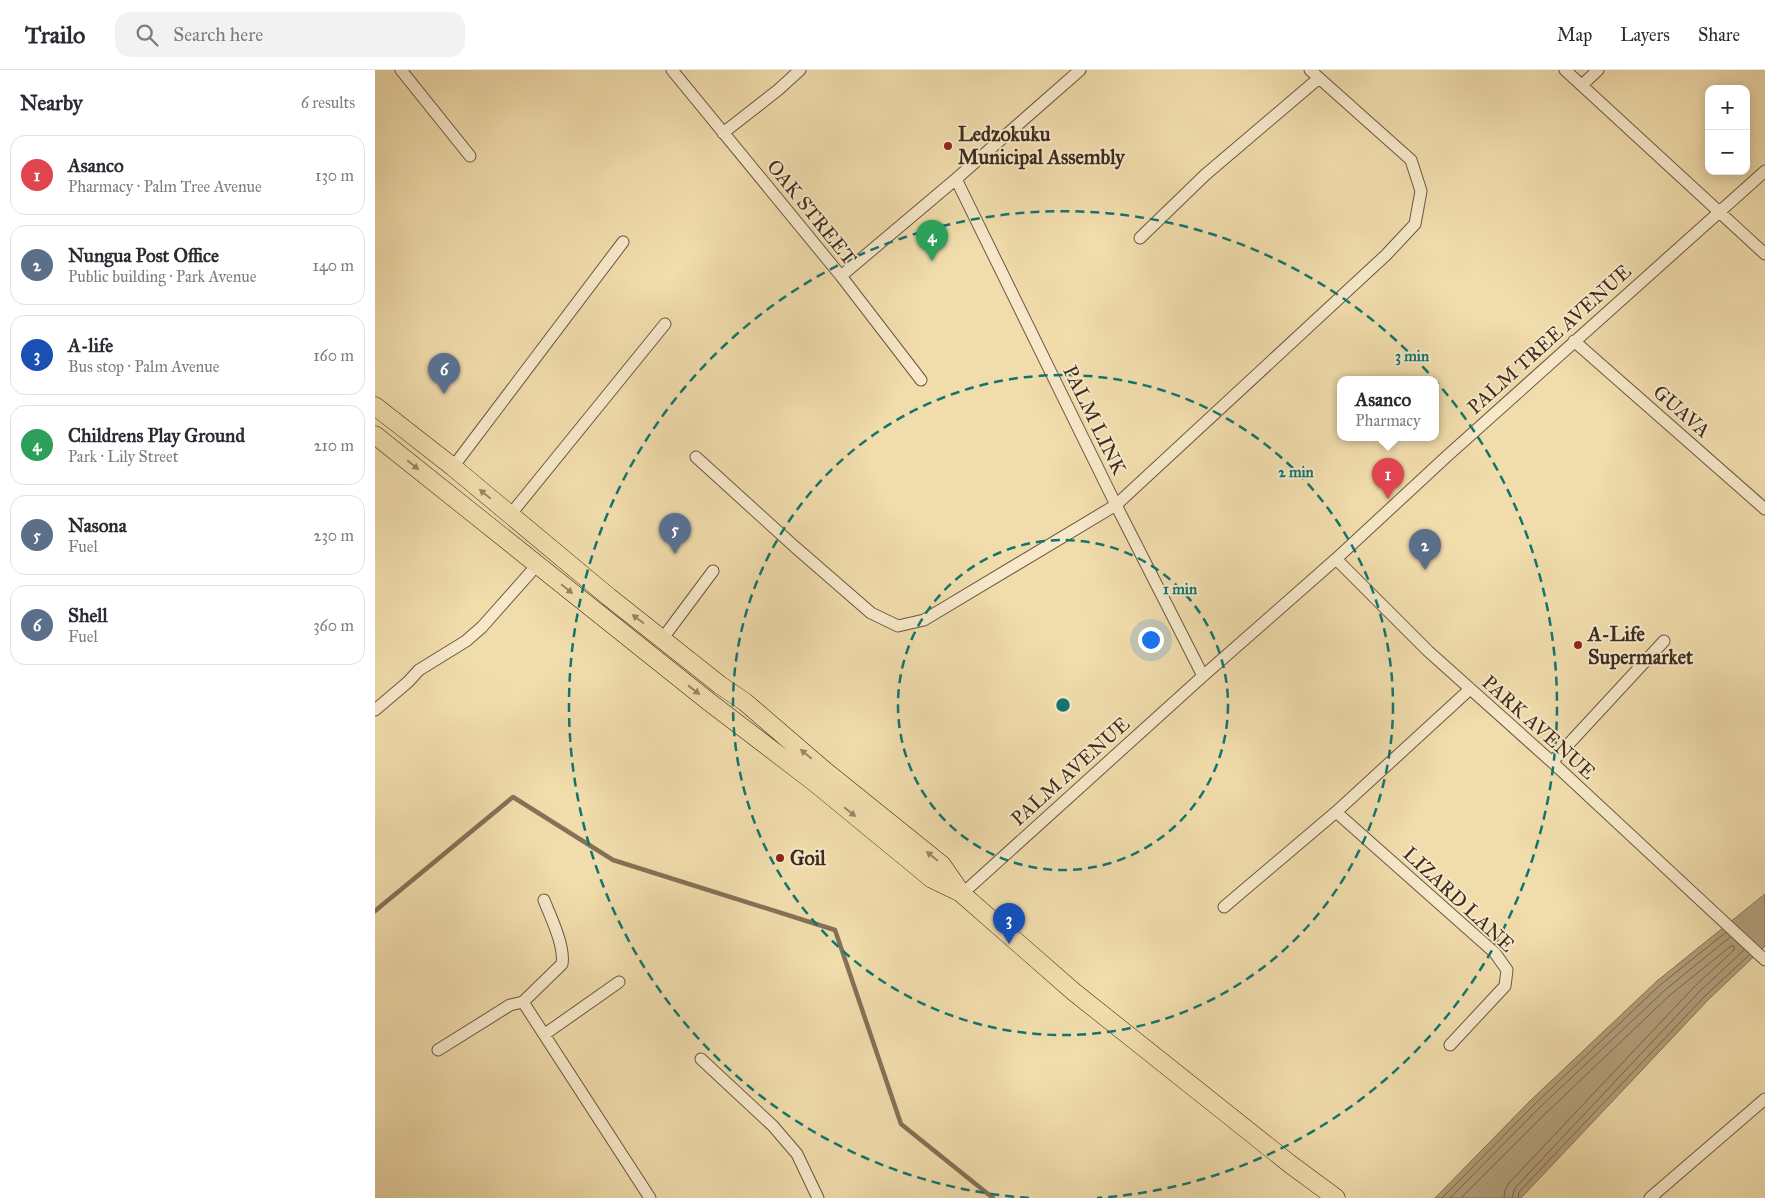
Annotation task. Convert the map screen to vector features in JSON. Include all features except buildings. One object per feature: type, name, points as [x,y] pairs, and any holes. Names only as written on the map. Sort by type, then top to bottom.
[{"type":"main road","points":[[375,406],[453,467],[609,597],[720,685],[745,702],[824,770],[942,865],[962,894],[1073,992],[1290,1164],[1336,1198]]},
{"type":"main road","points":[[375,435],[708,701],[807,777],[932,879],[962,894]]},
{"type":"street","points":[[401,70],[470,156]]},
{"type":"street","name":"OAK STREET","points":[[673,70],[841,276],[921,380]]},
{"type":"street","points":[[723,133],[778,90],[800,70]]},
{"type":"street","points":[[841,276],[957,179],[1080,70]]},
{"type":"street","points":[[696,457],[871,613],[898,626],[924,620],[991,582],[1116,505],[1386,255],[1415,224],[1421,191],[1411,160],[1310,70]]},
{"type":"street","points":[[1565,70],[1720,210],[1765,254]]},
{"type":"street","points":[[1582,85],[1598,70]]},
{"type":"street","points":[[1140,238],[1205,175],[1319,78]]},
{"type":"street","name":"PALM TREE AVENUE","points":[[1203,676],[1336,559],[1765,171]]},
{"type":"street","name":"PALM LINK","points":[[957,179],[1116,505],[1203,676]]},
{"type":"street","points":[[453,467],[623,242]]},
{"type":"street","points":[[510,515],[665,324]]},
{"type":"street","name":"GUAVA","points":[[1575,341],[1765,509]]},
{"type":"street","name":"PARK AVENUE","points":[[1336,559],[1427,651],[1552,762],[1764,959]]},
{"type":"street","points":[[375,710],[419,670],[466,641],[482,627],[537,564]]},
{"type":"street","points":[[663,638],[713,571]]},
{"type":"street","points":[[1552,762],[1664,641]]},
{"type":"street","name":"PALM AVENUE","points":[[962,894],[1203,676]]},
{"type":"street","points":[[1224,907],[1336,812],[1469,690]]},
{"type":"street","name":"LIZARD LANE","points":[[1336,812],[1495,953],[1507,970],[1505,986],[1450,1045]]},
{"type":"street","points":[[438,1050],[509,1005],[523,1002],[562,964],[561,947],[544,900]]},
{"type":"street","points":[[545,1034],[619,982]]},
{"type":"street","points":[[523,1002],[650,1198]]},
{"type":"street","points":[[701,1059],[773,1126],[797,1154],[818,1198]]},
{"type":"street","points":[[1650,1198],[1765,1099]]},
{"type":"water","points":[[1765,894],[1765,946],[1709,999],[1521,1198],[1435,1198],[1531,1100],[1657,981]]},
{"type":"waterway","points":[[375,911],[513,797],[613,860],[835,930],[901,1124],[993,1198]]},
{"type":"place","name":"Ledzokuku Municipal Assembly","points":[[948,146]]},
{"type":"place","name":"Childrens Play Ground","points":[[932,261]]},
{"type":"place","name":"Shell","points":[[444,394]]},
{"type":"place","name":"Asanco","points":[[1388,499]]},
{"type":"place","name":"Nasona","points":[[675,554]]},
{"type":"place","name":"Nungua Post Office","points":[[1425,570]]},
{"type":"place","name":"A-Life Supermarket","points":[[1578,645]]},
{"type":"place","name":"Goil","points":[[780,858]]},
{"type":"place","name":"A-life","points":[[1009,944]]}]
